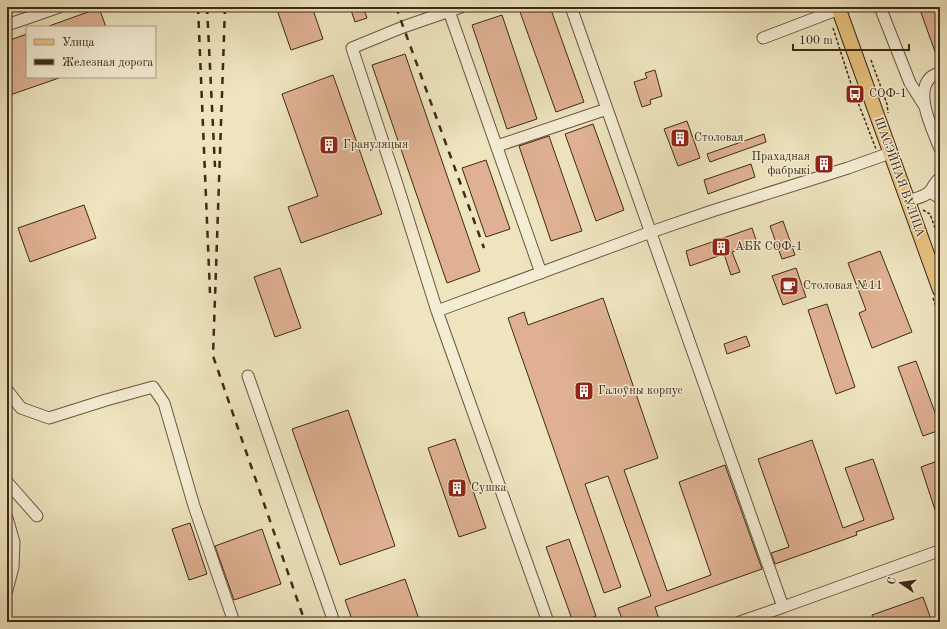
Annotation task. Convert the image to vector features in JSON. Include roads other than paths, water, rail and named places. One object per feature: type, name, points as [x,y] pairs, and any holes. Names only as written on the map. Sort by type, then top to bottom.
[{"type":"main road","name":"ШАСЭЙНАЯ ВУЛІЦА","points":[[838,8],[940,290]]},
{"type":"lane","points":[[7,25],[59,7]]},
{"type":"lane","points":[[461,7],[352,48],[437,311],[548,622]]},
{"type":"lane","points":[[571,7],[783,607]]},
{"type":"lane","points":[[880,7],[910,84],[924,105],[940,149]]},
{"type":"lane","points":[[763,38],[838,8]]},
{"type":"lane","points":[[449,11],[541,273]]},
{"type":"lane","points":[[924,105],[924,88],[930,78],[940,73]]},
{"type":"lane","points":[[496,146],[607,109]]},
{"type":"lane","points":[[437,311],[651,232],[890,153]]},
{"type":"lane","points":[[907,201],[921,197],[930,192],[933,184],[940,178]]},
{"type":"lane","points":[[930,192],[940,198]]},
{"type":"lane","points":[[248,376],[334,622]]},
{"type":"lane","points":[[7,390],[21,408],[49,418],[153,387],[164,403],[194,506],[234,622]]},
{"type":"lane","points":[[7,482],[37,516]]},
{"type":"lane","points":[[7,518],[14,542],[13,567],[7,590]]},
{"type":"lane","points":[[740,622],[936,552]]},
{"type":"railway","points":[[198,7],[210,293]]},
{"type":"railway","points":[[207,7],[215,167]]},
{"type":"railway","points":[[225,7],[213,356],[305,622]]},
{"type":"railway","points":[[396,7],[484,248]]},
{"type":"place","name":"СОФ-1","points":[[855,94]]},
{"type":"place","name":"Столовая","points":[[680,138]]},
{"type":"place","name":"Грануляцыя","points":[[329,145]]},
{"type":"place","name":"Прахадная фабрыкі","points":[[824,164]]},
{"type":"place","name":"АБК СОФ-1","points":[[721,247]]},
{"type":"place","name":"Столовая №11","points":[[789,286]]},
{"type":"place","name":"Галоўны корпус","points":[[584,391]]},
{"type":"place","name":"Сушка","points":[[457,488]]}]
